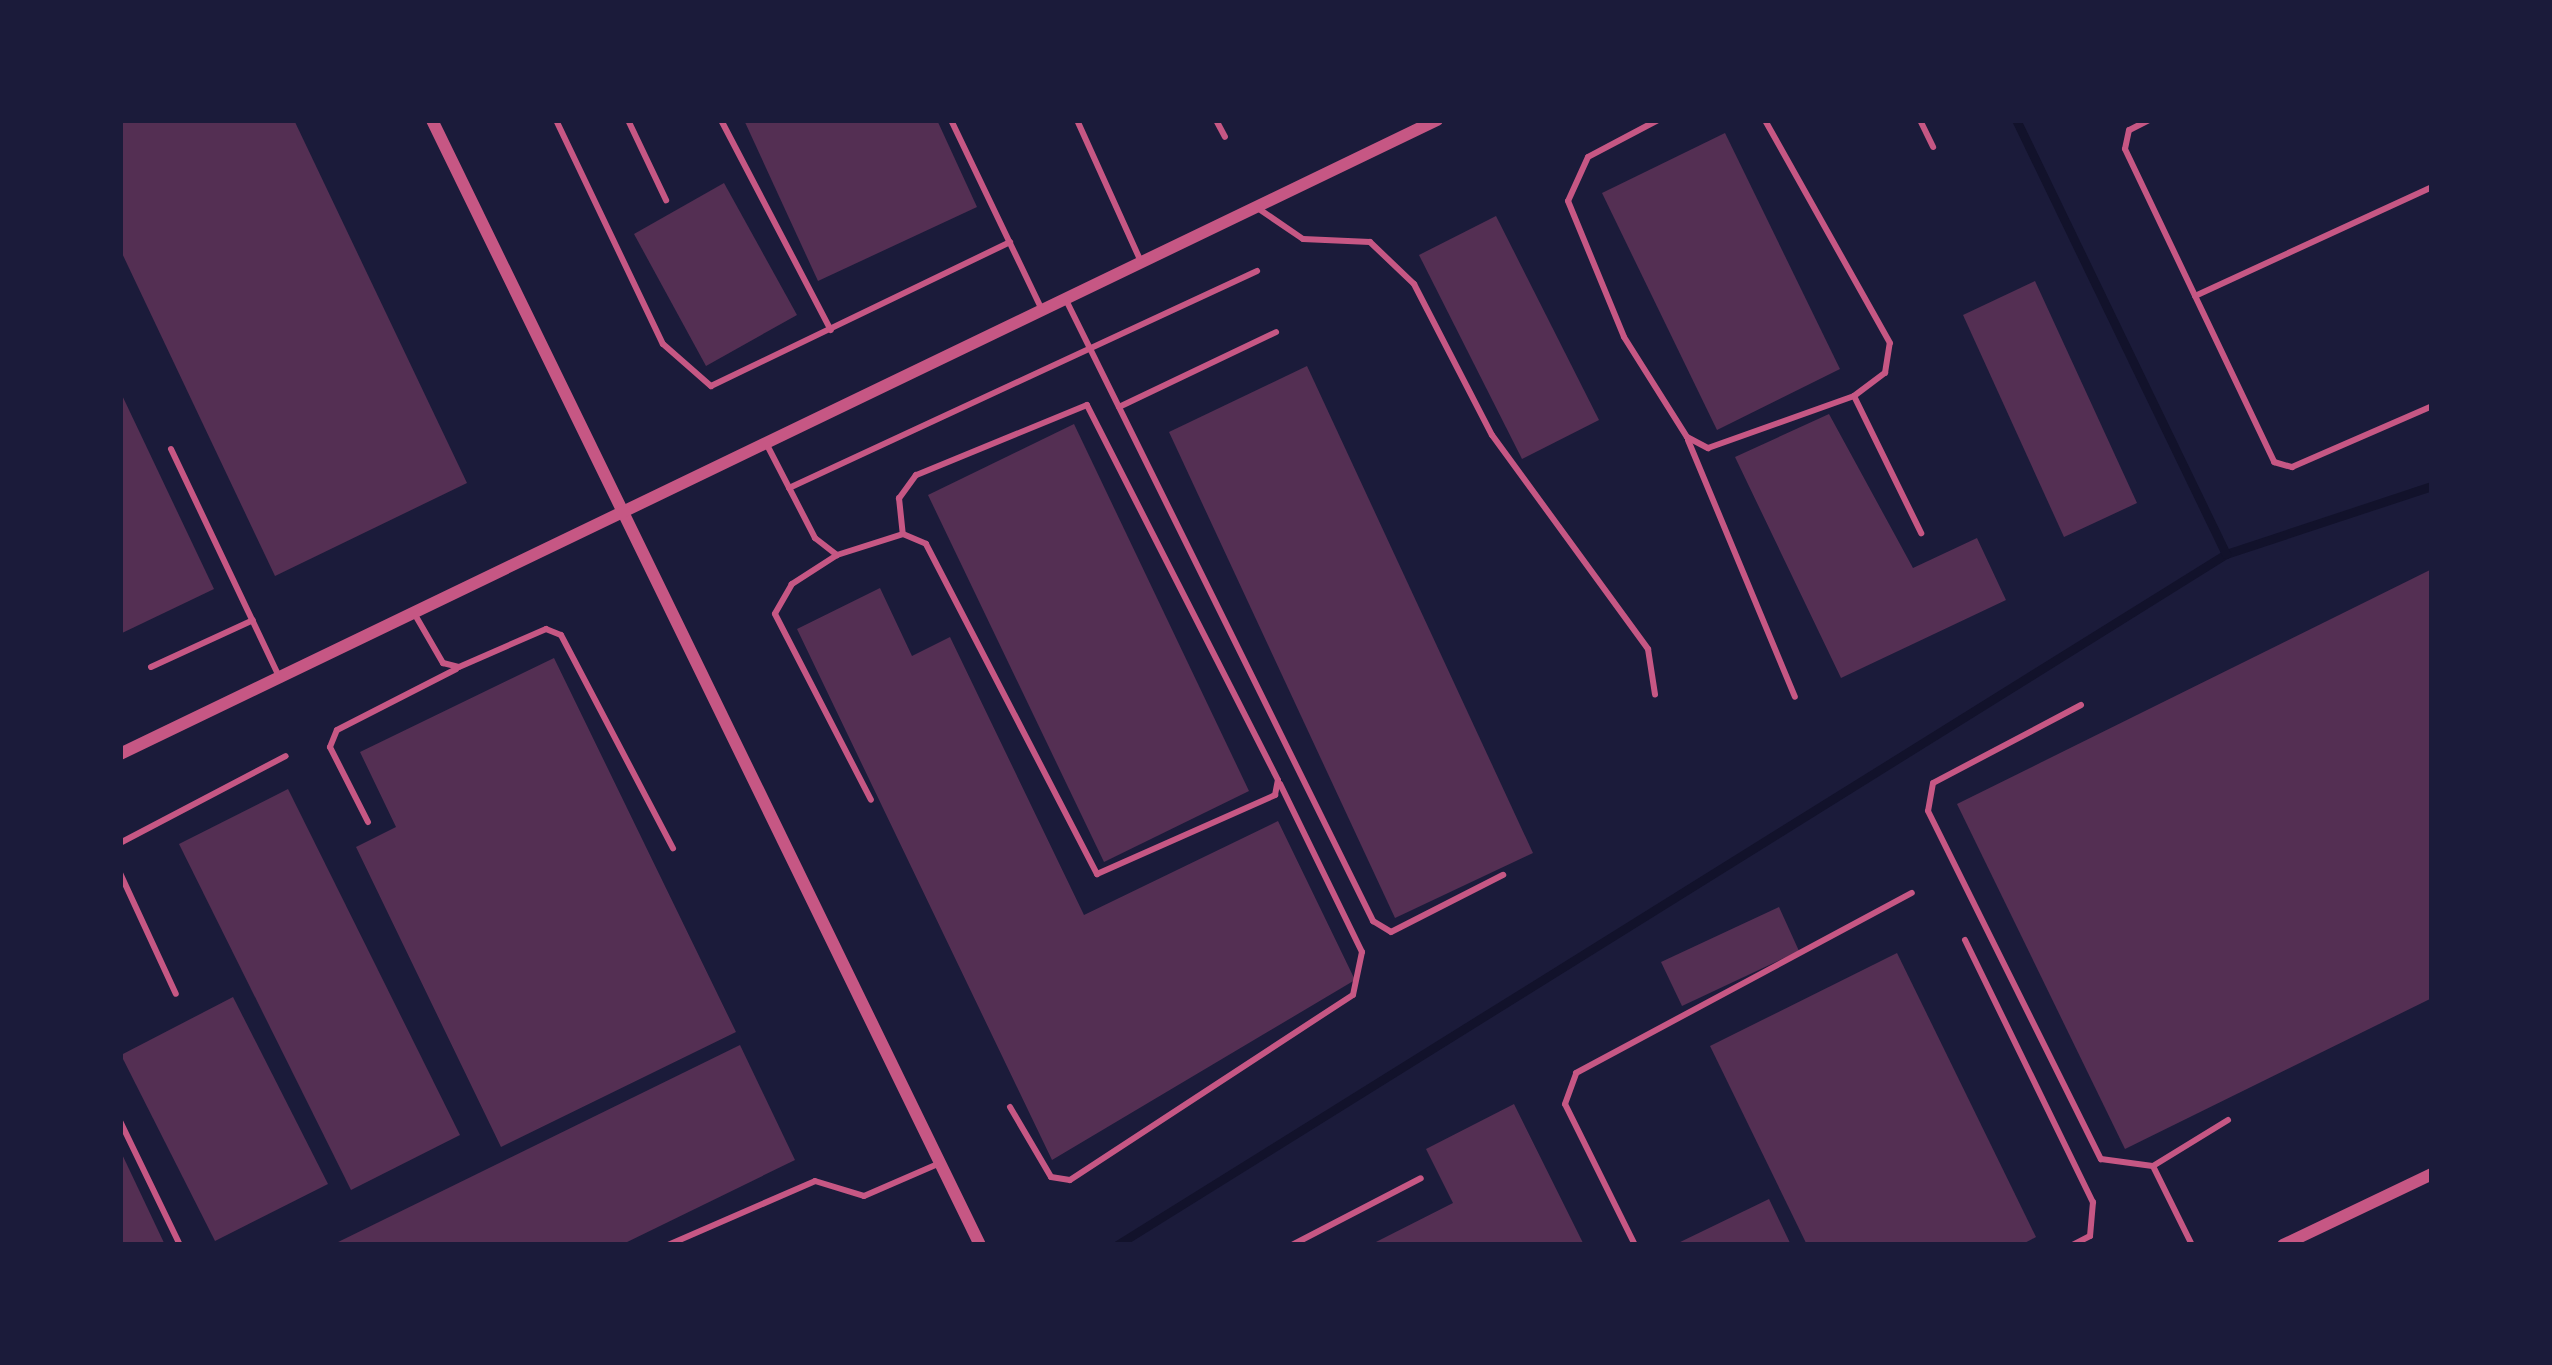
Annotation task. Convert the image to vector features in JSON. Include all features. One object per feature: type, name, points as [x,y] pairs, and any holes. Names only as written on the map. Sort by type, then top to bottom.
[{"type":"street","points":[[432,120],[980,1245]]},
{"type":"street","points":[[120,754],[1436,120]]},
{"type":"street","points":[[2283,1245],[2432,1174]]},
{"type":"lane","points":[[556,120],[662,344],[689,375],[711,386],[1010,242]]},
{"type":"lane","points":[[628,120],[666,200]]},
{"type":"lane","points":[[721,120],[831,330]]},
{"type":"lane","points":[[951,120],[1042,310]]},
{"type":"lane","points":[[1077,120],[1141,262]]},
{"type":"lane","points":[[1216,120],[1225,137]]},
{"type":"lane","points":[[1658,120],[1588,157],[1568,200],[1624,337],[1687,437],[1795,697]]},
{"type":"lane","points":[[1687,437],[1708,448],[1854,396],[1885,373],[1890,343],[1765,120]]},
{"type":"lane","points":[[1920,120],[1934,147]]},
{"type":"lane","points":[[2149,120],[2129,130],[2125,149],[2274,462],[2292,467],[2432,406]]},
{"type":"lane","points":[[2195,296],[2432,187]]},
{"type":"lane","points":[[1256,207],[1303,239],[1370,242],[1414,284],[1492,435],[1648,649],[1654,694]]},
{"type":"lane","points":[[789,488],[1257,271]]},
{"type":"lane","points":[[1066,298],[1373,921],[1391,932],[1503,875]]},
{"type":"lane","points":[[1119,406],[1276,332]]},
{"type":"lane","points":[[1854,396],[1921,533]]},
{"type":"lane","points":[[902,534],[898,498],[916,476],[1087,405],[1362,952],[1352,995],[1070,1180],[1051,1177],[1010,1107]]},
{"type":"lane","points":[[766,443],[789,488],[837,555]]},
{"type":"lane","points":[[171,449],[280,677]]},
{"type":"lane","points":[[871,800],[776,614],[792,584],[837,555],[902,534],[926,544],[946,574],[1097,874],[1264,804],[1278,780]]},
{"type":"lane","points":[[414,613],[442,663],[459,668]]},
{"type":"lane","points":[[151,667],[253,620]]},
{"type":"lane","points":[[368,822],[330,747],[337,730],[546,629],[561,635],[673,848]]},
{"type":"lane","points":[[2081,705],[1933,783],[1928,811],[2102,1159],[2153,1166],[2228,1120]]},
{"type":"lane","points":[[120,843],[286,756]]},
{"type":"lane","points":[[120,873],[176,994]]},
{"type":"lane","points":[[1634,1245],[1565,1104],[1576,1073],[1912,893]]},
{"type":"lane","points":[[1965,940],[2093,1202],[2090,1236],[2072,1245]]},
{"type":"lane","points":[[120,1121],[180,1245]]},
{"type":"lane","points":[[668,1245],[815,1181],[864,1196],[938,1165]]},
{"type":"lane","points":[[2153,1166],[2192,1245]]},
{"type":"lane","points":[[1292,1245],[1420,1178]]},
{"type":"building","points":[[120,120],[294,120],[467,483],[275,576],[120,249]]},
{"type":"building","points":[[744,120],[937,120],[977,207],[818,281]]},
{"type":"building","points":[[1725,133],[1840,369],[1717,430],[1602,193]]},
{"type":"building","points":[[724,183],[797,315],[706,366],[634,234]]},
{"type":"building","points":[[1496,216],[1599,420],[1522,459],[1419,255]]},
{"type":"building","points":[[2035,281],[2137,503],[2064,537],[1963,315]]},
{"type":"building","points":[[1307,366],[1533,853],[1395,918],[1169,432]]},
{"type":"building","points":[[120,391],[214,589],[120,634]]},
{"type":"building","points":[[1829,414],[1913,568],[1977,538],[2006,600],[1841,678],[1735,457]]},
{"type":"building","points":[[1074,424],[1249,791],[1104,862],[928,495]]},
{"type":"building","points":[[2432,569],[2432,998],[2125,1149],[1957,804]]},
{"type":"building","points":[[880,588],[912,656],[950,637],[1084,915],[1278,821],[1355,980],[1052,1160],[797,629]]},
{"type":"building","points":[[554,658],[736,1032],[501,1147],[356,847],[396,827],[360,752]]},
{"type":"building","points":[[288,789],[460,1135],[351,1190],[179,844]]},
{"type":"building","points":[[1779,907],[1799,951],[1682,1006],[1661,962]]},
{"type":"building","points":[[1897,953],[2036,1237],[2021,1245],[1807,1245],[1710,1046]]},
{"type":"building","points":[[233,997],[328,1184],[215,1241],[121,1055]]},
{"type":"building","points":[[740,1045],[795,1160],[621,1245],[332,1245]]},
{"type":"building","points":[[1514,1104],[1584,1245],[1370,1245],[1453,1203],[1426,1149]]},
{"type":"building","points":[[120,1150],[165,1245],[120,1245]]},
{"type":"building","points":[[1769,1199],[1791,1245],[1674,1245]]},
{"type":"waterway","points":[[1117,1245],[2226,554],[2016,120]]},
{"type":"waterway","points":[[2226,554],[2432,486]]}]
